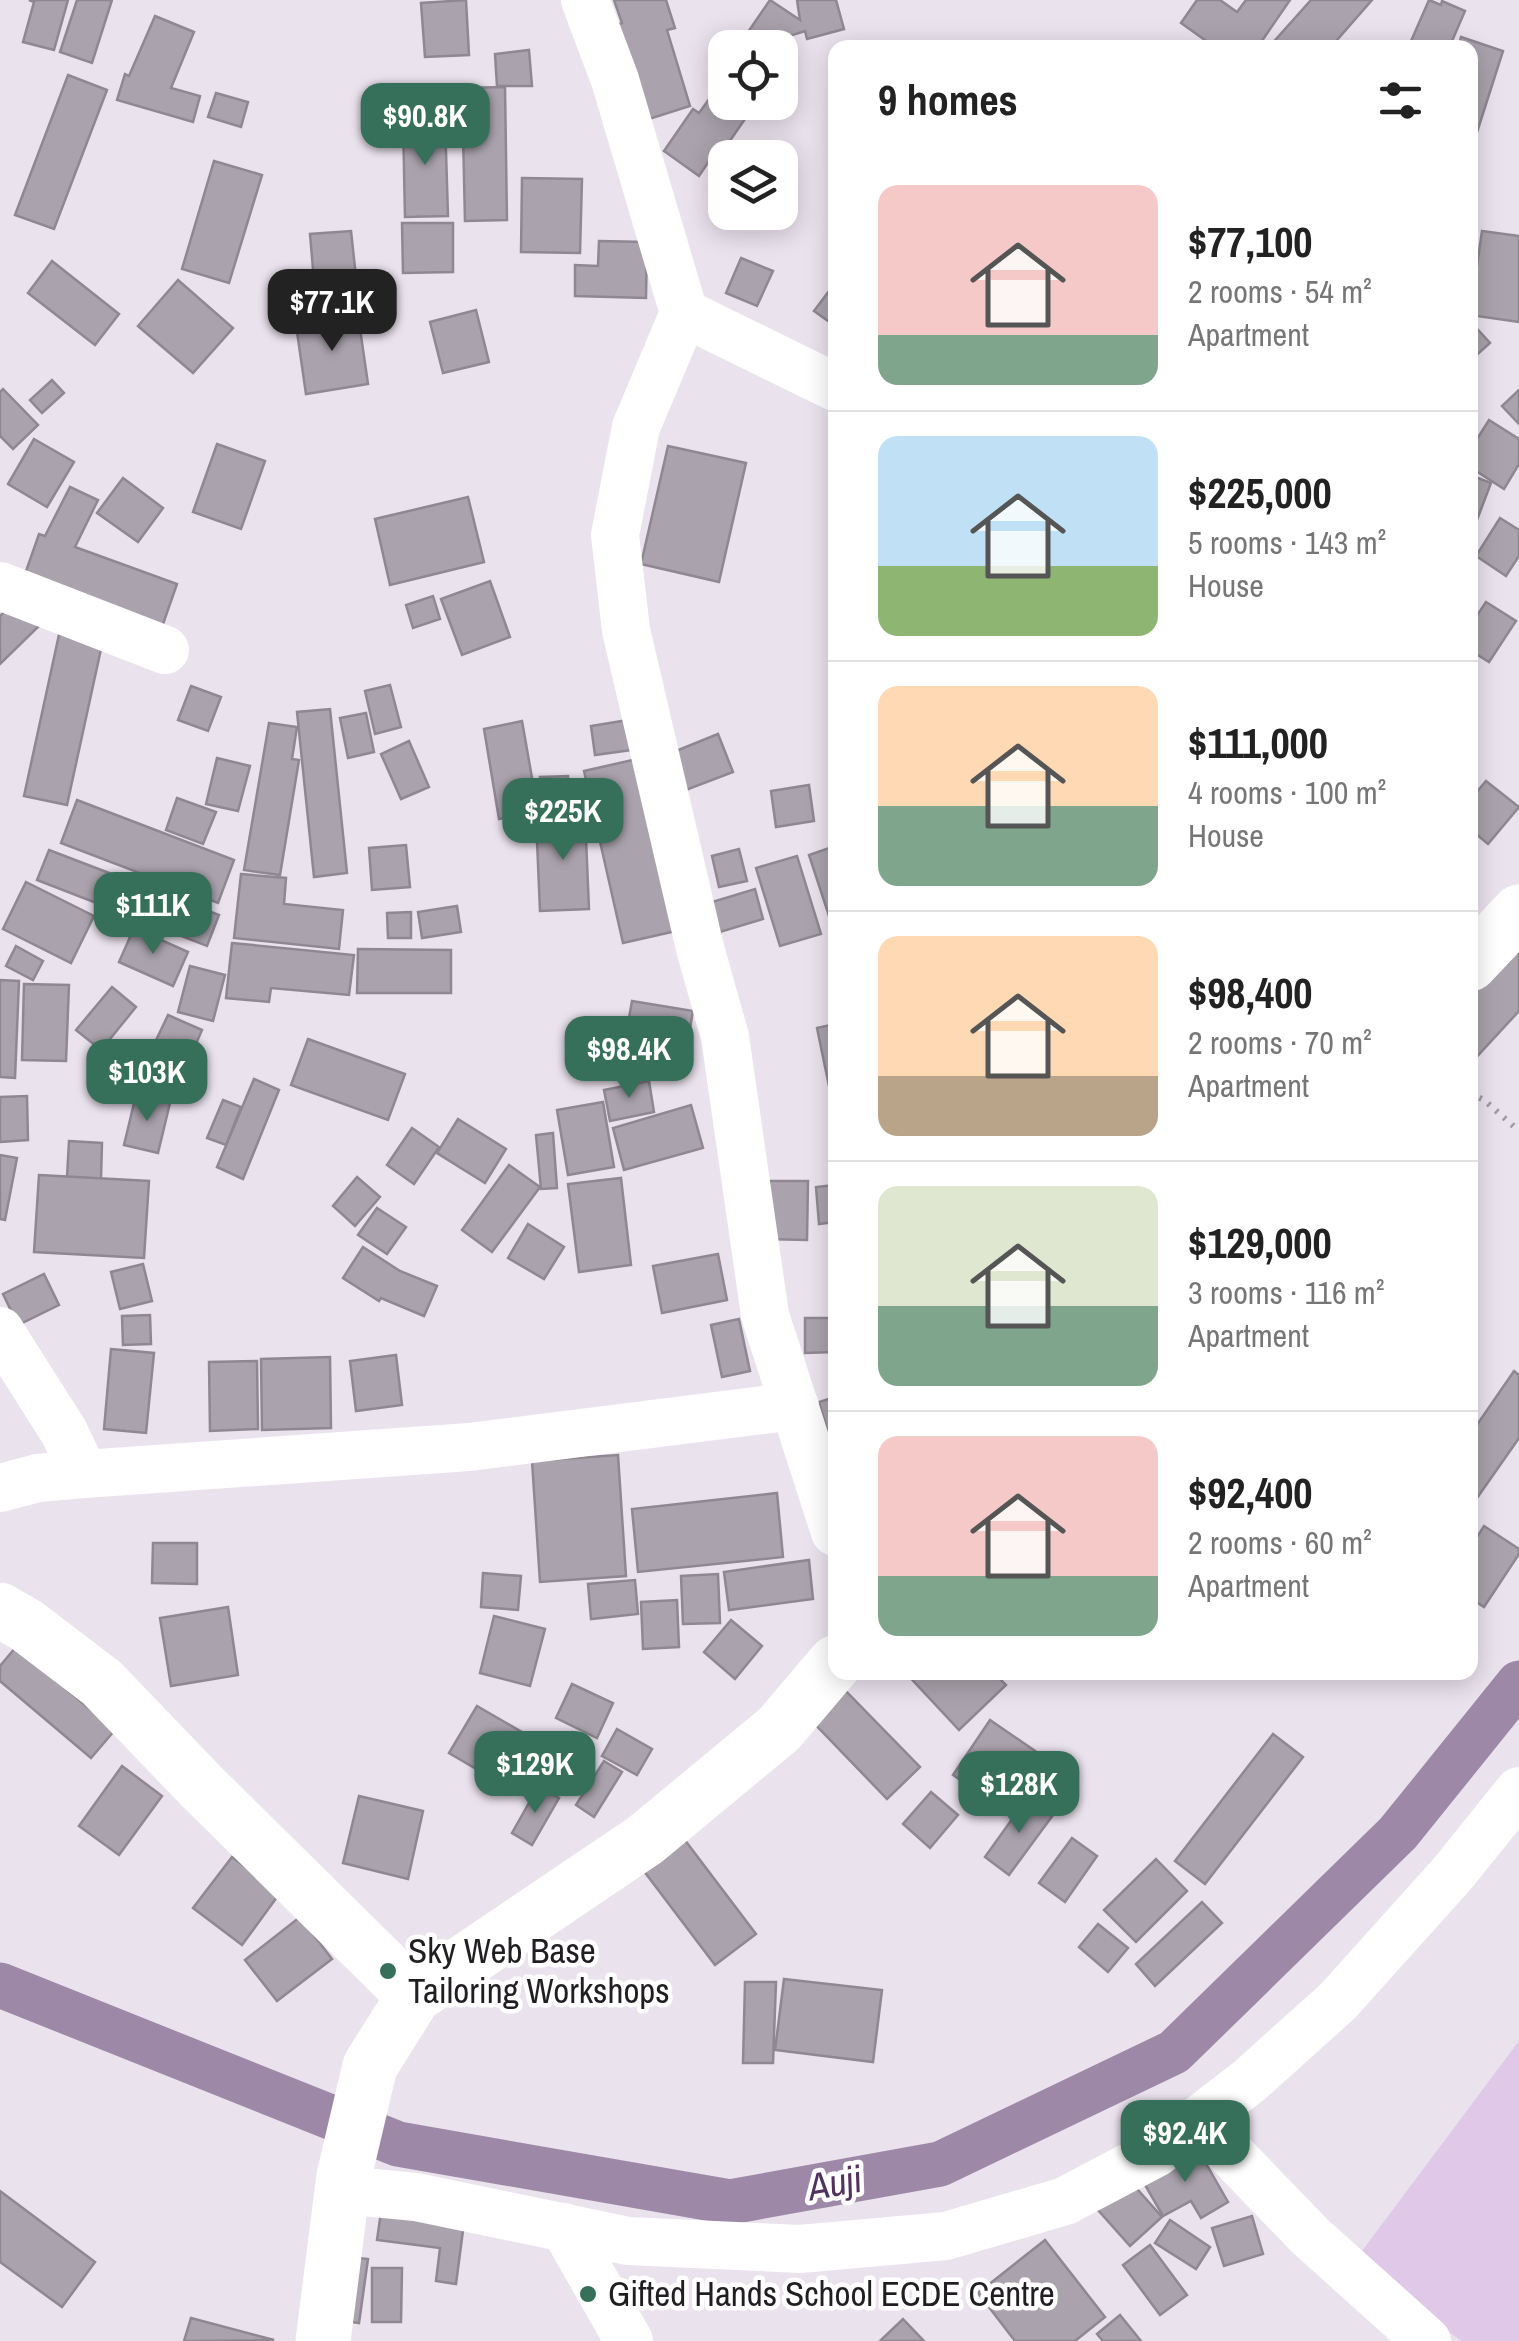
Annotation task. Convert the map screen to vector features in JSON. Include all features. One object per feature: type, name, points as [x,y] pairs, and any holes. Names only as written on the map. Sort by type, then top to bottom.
[{"type":"street","points":[[585,0],[614,80],[684,312],[636,427],[615,534],[626,630],[700,948],[725,1036],[765,1315],[828,1510]]},
{"type":"street","points":[[684,312],[828,384]]},
{"type":"street","points":[[0,586],[165,650]]},
{"type":"street","points":[[0,1331],[64,1432],[84,1474]]},
{"type":"street","points":[[0,1488],[38,1478],[469,1447],[794,1406]]},
{"type":"street","points":[[0,1610],[102,1682],[203,1788],[414,1996]]},
{"type":"street","points":[[323,2341],[343,2183],[370,2066],[414,1996],[645,1840],[778,1729],[828,1671]]},
{"type":"street","points":[[343,2183],[628,2241],[800,2249],[946,2236],[1064,2201],[1156,2153],[1249,2082],[1338,2001],[1453,1874],[1519,1791]]},
{"type":"street","points":[[1198,2120],[1310,2236],[1427,2341]]},
{"type":"street","points":[[564,2227],[628,2341]]},
{"type":"path","points":[[1478,1097],[1519,1131]]},
{"type":"shaded area","points":[[1519,2041],[1519,2341],[1462,2341],[1350,2267]]},
{"type":"building","points":[[29,0],[68,0],[54,50],[23,42],[34,2]]},
{"type":"building","points":[[77,0],[112,0],[92,63],[60,52]]},
{"type":"building","points":[[466,0],[469,55],[425,57],[421,3]]},
{"type":"building","points":[[614,0],[666,0],[675,28],[667,30],[690,106],[643,121],[614,26],[622,23]]},
{"type":"building","points":[[770,0],[800,20],[797,0],[836,0],[844,29],[807,39],[805,31],[749,30]]},
{"type":"building","points":[[1197,0],[1220,0],[1237,12],[1246,0],[1290,0],[1262,40],[1205,40],[1181,23]]},
{"type":"building","points":[[1311,0],[1372,0],[1337,40],[1275,40]]},
{"type":"building","points":[[1429,0],[1465,11],[1452,40],[1412,40]]},
{"type":"building","points":[[155,16],[194,32],[171,88],[200,96],[193,122],[117,100],[125,74],[129,76]]},
{"type":"building","points":[[1478,43],[1503,51],[1478,129]]},
{"type":"building","points":[[529,50],[532,86],[497,86],[495,54]]},
{"type":"building","points":[[68,75],[107,90],[54,229],[15,215]]},
{"type":"building","points":[[505,87],[507,220],[465,221],[462,88]]},
{"type":"building","points":[[216,93],[248,102],[241,127],[208,117]]},
{"type":"building","points":[[708,101],[708,120],[744,120],[730,140],[708,140],[708,163],[699,176],[664,151],[693,109],[699,113]]},
{"type":"building","points":[[445,119],[448,216],[405,217],[403,121]]},
{"type":"building","points":[[214,161],[262,175],[229,283],[182,269]]},
{"type":"building","points":[[522,178],[582,179],[580,253],[521,252]]},
{"type":"building","points":[[402,223],[453,223],[453,272],[403,273]]},
{"type":"building","points":[[351,231],[356,277],[314,281],[310,234]]},
{"type":"building","points":[[1482,231],[1519,236],[1519,322],[1478,316]]},
{"type":"building","points":[[599,241],[647,242],[646,298],[575,296],[575,265],[598,266]]},
{"type":"building","points":[[741,258],[773,271],[757,306],[726,293]]},
{"type":"building","points":[[52,261],[119,314],[95,345],[28,293]]},
{"type":"building","points":[[178,280],[233,328],[193,373],[138,326]]},
{"type":"building","points":[[828,292],[828,321],[814,311]]},
{"type":"building","points":[[476,310],[489,362],[443,373],[430,322]]},
{"type":"building","points":[[358,315],[368,384],[306,394],[296,325]]},
{"type":"building","points":[[1478,330],[1490,343],[1478,354]]},
{"type":"building","points":[[52,380],[64,393],[42,413],[30,400]]},
{"type":"building","points":[[3,389],[38,425],[13,449],[0,436]]},
{"type":"building","points":[[1519,390],[1519,424],[1502,406]]},
{"type":"building","points":[[1489,420],[1519,439],[1519,464],[1504,489],[1478,472],[1478,437]]},
{"type":"building","points":[[34,439],[74,462],[47,507],[8,484]]},
{"type":"building","points":[[217,444],[265,461],[241,529],[193,512]]},
{"type":"building","points":[[668,446],[746,463],[719,582],[641,564]]},
{"type":"building","points":[[123,478],[163,508],[138,542],[97,513]]},
{"type":"building","points":[[1478,478],[1491,483],[1478,517]]},
{"type":"building","points":[[70,487],[98,500],[75,547],[177,584],[162,627],[24,577],[39,534],[45,536]]},
{"type":"building","points":[[468,497],[484,562],[390,585],[375,519]]},
{"type":"building","points":[[1500,518],[1519,530],[1519,556],[1506,576],[1478,557]]},
{"type":"building","points":[[490,581],[510,637],[462,655],[441,599]]},
{"type":"building","points":[[433,596],[440,619],[413,628],[406,605]]},
{"type":"building","points":[[17,600],[40,625],[0,664],[0,616]]},
{"type":"building","points":[[1486,602],[1516,621],[1489,662],[1478,655],[1478,614]]},
{"type":"building","points":[[60,630],[103,640],[67,805],[24,796]]},
{"type":"building","points":[[390,685],[401,727],[375,734],[365,691]]},
{"type":"building","points":[[191,686],[221,697],[208,731],[178,720]]},
{"type":"building","points":[[330,709],[347,873],[314,877],[297,712]]},
{"type":"building","points":[[366,713],[374,752],[348,758],[340,718]]},
{"type":"building","points":[[628,720],[632,750],[595,755],[591,726]]},
{"type":"building","points":[[522,721],[538,812],[499,819],[484,729]]},
{"type":"building","points":[[269,723],[297,727],[292,759],[299,760],[280,875],[244,870]]},
{"type":"building","points":[[718,734],[733,772],[686,790],[671,753]]},
{"type":"building","points":[[409,741],[429,787],[401,799],[381,754]]},
{"type":"building","points":[[217,758],[250,766],[238,811],[206,804]]},
{"type":"building","points":[[637,759],[676,931],[623,943],[584,771]]},
{"type":"building","points":[[568,776],[569,813],[541,814],[540,777]]},
{"type":"building","points":[[1486,781],[1519,807],[1488,844],[1478,836],[1478,790]]},
{"type":"building","points":[[809,785],[814,821],[776,827],[771,791]]},
{"type":"building","points":[[177,798],[216,812],[203,844],[166,830]]},
{"type":"building","points":[[77,800],[234,860],[218,903],[61,843]]},
{"type":"building","points":[[585,815],[589,909],[540,911],[536,818]]},
{"type":"building","points":[[406,845],[410,887],[372,890],[369,848]]},
{"type":"building","points":[[828,848],[828,913],[809,855]]},
{"type":"building","points":[[739,849],[747,881],[719,887],[712,856]]},
{"type":"building","points":[[49,850],[219,915],[207,946],[37,880]]},
{"type":"building","points":[[797,856],[821,934],[780,946],[756,868]]},
{"type":"building","points":[[241,874],[286,878],[284,904],[343,910],[339,949],[234,938]]},
{"type":"building","points":[[26,882],[94,916],[71,963],[3,929]]},
{"type":"building","points":[[755,889],[763,919],[720,932],[712,902]]},
{"type":"building","points":[[457,906],[461,932],[422,938],[418,912]]},
{"type":"building","points":[[411,912],[411,938],[388,938],[387,913]]},
{"type":"building","points":[[134,928],[188,952],[173,986],[119,962]]},
{"type":"building","points":[[1519,938],[1519,1011],[1478,1055],[1478,982]]},
{"type":"building","points":[[232,943],[354,955],[349,995],[271,988],[269,1002],[226,998]]},
{"type":"building","points":[[16,946],[43,961],[33,980],[6,966]]},
{"type":"building","points":[[358,949],[451,950],[451,993],[357,993]]},
{"type":"building","points":[[190,966],[225,975],[213,1021],[178,1012]]},
{"type":"building","points":[[0,980],[19,981],[15,1078],[0,1077]]},
{"type":"building","points":[[24,984],[69,985],[66,1061],[22,1060]]},
{"type":"building","points":[[112,987],[136,1007],[101,1050],[76,1030]]},
{"type":"building","points":[[632,1001],[693,1011],[687,1046],[626,1035]]},
{"type":"building","points":[[168,1015],[202,1030],[186,1067],[151,1051]]},
{"type":"building","points":[[828,1026],[828,1081],[817,1028]]},
{"type":"building","points":[[308,1039],[405,1074],[388,1120],[291,1085]]},
{"type":"building","points":[[254,1079],[279,1090],[243,1179],[217,1167]]},
{"type":"building","points":[[649,1081],[654,1112],[610,1121],[604,1090]]},
{"type":"building","points":[[136,1095],[170,1103],[158,1153],[124,1145]]},
{"type":"building","points":[[27,1096],[28,1140],[0,1142],[0,1097]]},
{"type":"building","points":[[223,1100],[241,1107],[226,1145],[207,1138]]},
{"type":"building","points":[[603,1102],[614,1167],[568,1175],[557,1110]]},
{"type":"building","points":[[691,1105],[703,1148],[624,1170],[613,1128]]},
{"type":"building","points":[[458,1119],[506,1149],[485,1183],[437,1153]]},
{"type":"building","points":[[412,1128],[439,1147],[414,1184],[387,1165]]},
{"type":"building","points":[[553,1133],[557,1188],[541,1189],[536,1135]]},
{"type":"building","points":[[69,1141],[102,1143],[101,1179],[67,1177]]},
{"type":"building","points":[[0,1155],[17,1158],[5,1220],[0,1219]]},
{"type":"building","points":[[509,1165],[540,1187],[492,1252],[462,1230]]},
{"type":"building","points":[[39,1175],[149,1181],[144,1258],[34,1252]]},
{"type":"building","points":[[357,1177],[380,1197],[355,1226],[333,1206]]},
{"type":"building","points":[[621,1178],[631,1265],[579,1272],[568,1184]]},
{"type":"building","points":[[759,1181],[808,1181],[807,1240],[757,1239]]},
{"type":"building","points":[[828,1186],[828,1223],[819,1224],[816,1187]]},
{"type":"building","points":[[377,1208],[406,1227],[387,1254],[358,1235]]},
{"type":"building","points":[[528,1224],[564,1247],[544,1279],[508,1258]]},
{"type":"building","points":[[363,1247],[400,1271],[437,1286],[424,1316],[381,1298],[379,1301],[343,1278]]},
{"type":"building","points":[[718,1254],[727,1300],[662,1313],[653,1266]]},
{"type":"building","points":[[143,1264],[152,1301],[120,1309],[111,1272]]},
{"type":"building","points":[[44,1274],[59,1305],[18,1325],[3,1294]]},
{"type":"building","points":[[150,1315],[151,1344],[123,1345],[122,1316]]},
{"type":"building","points":[[805,1318],[828,1318],[828,1352],[805,1353]]},
{"type":"building","points":[[739,1319],[750,1371],[722,1377],[711,1325]]},
{"type":"building","points":[[111,1349],[154,1353],[146,1433],[104,1429]]},
{"type":"building","points":[[396,1355],[402,1405],[356,1411],[350,1361]]},
{"type":"building","points":[[330,1357],[331,1428],[262,1430],[261,1359]]},
{"type":"building","points":[[257,1361],[258,1429],[210,1431],[209,1362]]},
{"type":"building","points":[[1514,1371],[1519,1375],[1519,1438],[1478,1497],[1478,1423]]},
{"type":"building","points":[[828,1399],[828,1433],[819,1402]]},
{"type":"building","points":[[618,1455],[626,1576],[540,1582],[532,1461]]},
{"type":"building","points":[[777,1493],[783,1557],[638,1572],[632,1509]]},
{"type":"building","points":[[1484,1526],[1519,1549],[1484,1607],[1478,1603],[1478,1535]]},
{"type":"building","points":[[153,1543],[197,1543],[197,1584],[152,1583]]},
{"type":"building","points":[[809,1560],[813,1599],[729,1610],[724,1572]]},
{"type":"building","points":[[483,1573],[521,1576],[518,1610],[481,1607]]},
{"type":"building","points":[[718,1574],[720,1623],[683,1624],[681,1576]]},
{"type":"building","points":[[635,1580],[638,1614],[591,1619],[588,1584]]},
{"type":"building","points":[[677,1600],[679,1647],[643,1649],[641,1602]]},
{"type":"building","points":[[228,1607],[238,1675],[171,1686],[160,1618]]},
{"type":"building","points":[[494,1616],[545,1629],[530,1686],[480,1673]]},
{"type":"building","points":[[731,1620],[762,1646],[735,1679],[704,1652]]},
{"type":"building","points":[[16,1647],[115,1730],[91,1758],[0,1681],[0,1666]]},
{"type":"building","points":[[912,1680],[1001,1680],[1006,1685],[959,1730]]},
{"type":"building","points":[[572,1684],[613,1703],[597,1738],[556,1718]]},
{"type":"building","points":[[841,1686],[920,1767],[887,1799],[809,1718]]},
{"type":"building","points":[[477,1706],[546,1746],[519,1794],[449,1753]]},
{"type":"building","points":[[990,1720],[1044,1757],[1007,1811],[953,1775]]},
{"type":"building","points":[[617,1729],[652,1749],[637,1775],[602,1756]]},
{"type":"building","points":[[1273,1734],[1303,1757],[1205,1884],[1175,1861]]},
{"type":"building","points":[[556,1743],[592,1759],[579,1790],[542,1774]]},
{"type":"building","points":[[604,1761],[622,1772],[594,1817],[576,1805]]},
{"type":"building","points":[[122,1766],[162,1796],[119,1855],[79,1826]]},
{"type":"building","points":[[538,1787],[559,1798],[532,1845],[512,1833]]},
{"type":"building","points":[[931,1792],[958,1815],[930,1848],[903,1824]]},
{"type":"building","points":[[359,1796],[423,1811],[408,1879],[343,1863]]},
{"type":"building","points":[[1028,1797],[1053,1815],[1009,1875],[985,1857]]},
{"type":"building","points":[[675,1827],[756,1934],[715,1965],[634,1858]]},
{"type":"building","points":[[1072,1838],[1097,1856],[1065,1902],[1039,1883]]},
{"type":"building","points":[[232,1857],[280,1893],[242,1945],[193,1908]]},
{"type":"building","points":[[1156,1859],[1187,1891],[1136,1942],[1104,1910]]},
{"type":"building","points":[[1202,1902],[1222,1923],[1155,1986],[1136,1964]]},
{"type":"building","points":[[300,1917],[332,1959],[277,2001],[245,1960]]},
{"type":"building","points":[[1098,1924],[1128,1948],[1108,1972],[1079,1947]]},
{"type":"building","points":[[784,1979],[882,1990],[873,2062],[775,2050]]},
{"type":"building","points":[[745,1982],[776,1982],[773,2063],[743,2063]]},
{"type":"building","points":[[1196,2146],[1228,2202],[1201,2218],[1191,2201],[1163,2216],[1141,2178]]},
{"type":"building","points":[[1130,2181],[1162,2217],[1130,2246],[1098,2210]]},
{"type":"building","points":[[0,2191],[95,2262],[62,2307],[0,2262]]},
{"type":"building","points":[[382,2205],[465,2215],[456,2284],[436,2281],[440,2248],[377,2240]]},
{"type":"building","points":[[1252,2216],[1263,2254],[1224,2266],[1212,2228]]},
{"type":"building","points":[[1170,2220],[1210,2247],[1196,2269],[1155,2243]]},
{"type":"building","points":[[1045,2240],[1105,2317],[1075,2341],[1015,2341],[978,2293]]},
{"type":"building","points":[[1150,2245],[1187,2295],[1160,2315],[1123,2265]]},
{"type":"building","points":[[342,2256],[368,2259],[359,2323],[332,2319]]},
{"type":"building","points":[[372,2268],[402,2268],[401,2322],[372,2322]]},
{"type":"building","points":[[1120,2315],[1141,2341],[1103,2341],[1097,2334]]},
{"type":"building","points":[[191,2318],[274,2340],[184,2341]]},
{"type":"building","points":[[903,2319],[924,2341],[880,2341]]},
{"type":"waterway","name":"Auji","points":[[0,1985],[398,2144],[730,2202],[940,2164],[1174,2052],[1398,1833],[1519,1683]]},
{"type":"place","name":"Sky Web Base Tailoring Workshops","points":[[388,1971]]},
{"type":"place","name":"Gifted Hands School ECDE Centre","points":[[588,2294]]}]
